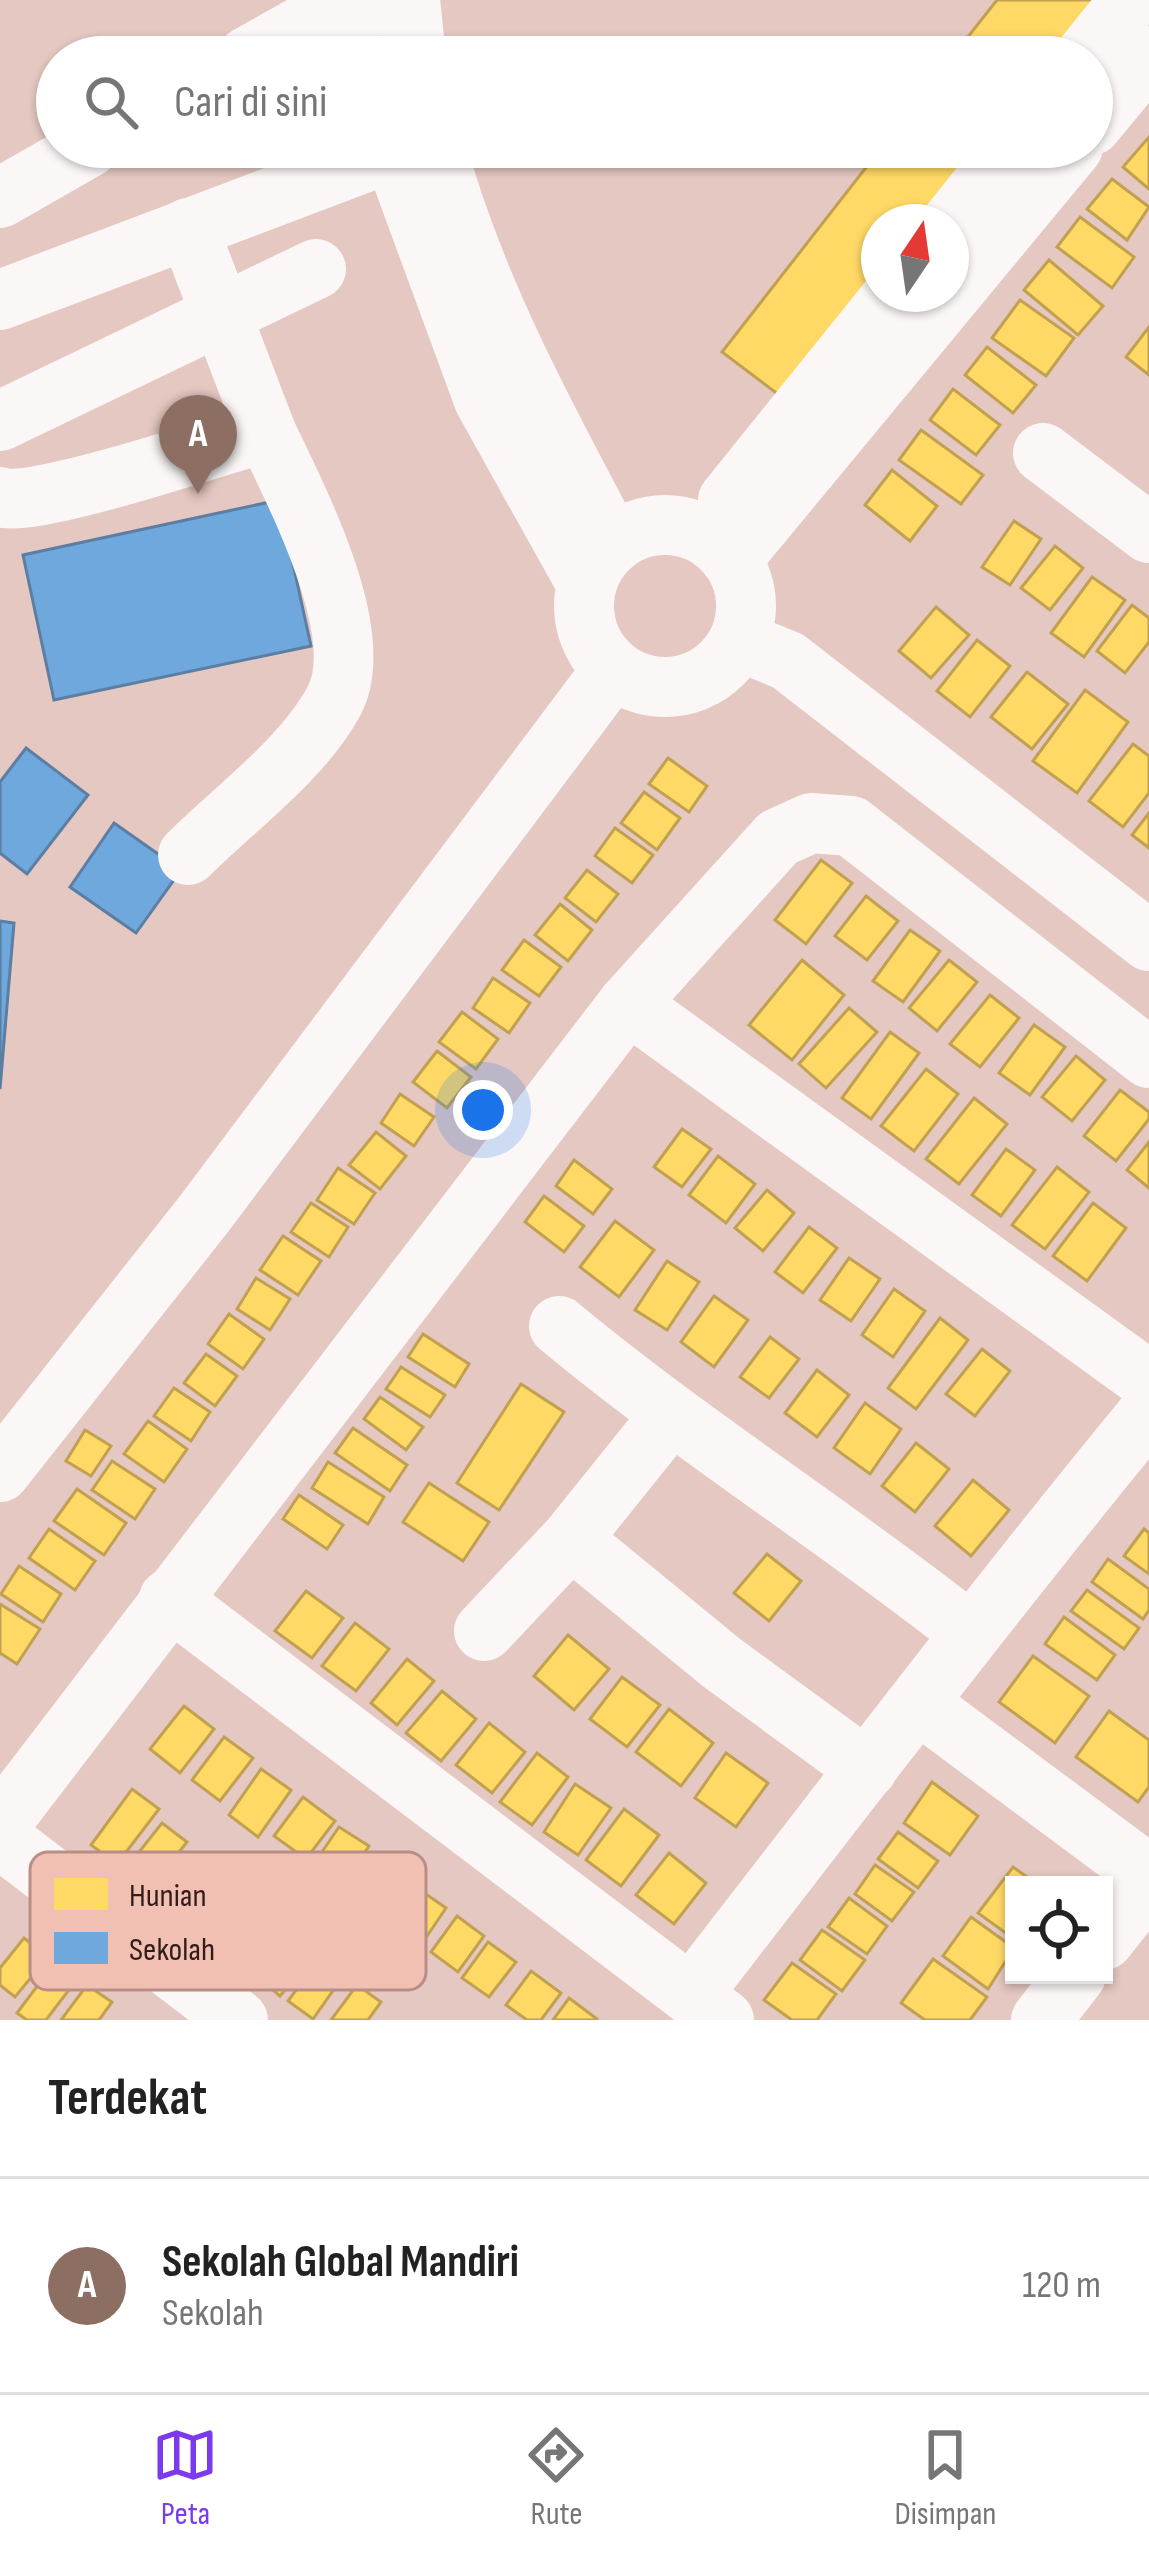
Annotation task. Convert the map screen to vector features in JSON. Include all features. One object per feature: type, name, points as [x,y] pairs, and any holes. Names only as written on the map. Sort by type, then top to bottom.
[{"type":"street","points":[[284,36],[348,0]]},
{"type":"street","points":[[368,0],[372,36]]},
{"type":"street","points":[[410,0],[414,36]]},
{"type":"street","points":[[1101,36],[1130,0]]},
{"type":"street","points":[[1113,100],[1149,56]]},
{"type":"street","points":[[0,198],[52,168]]},
{"type":"street","points":[[0,300],[354,168]]},
{"type":"street","points":[[420,168],[454,212],[599,562],[586,625],[613,669],[644,684],[690,683],[711,674],[740,640],[747,598],[717,546],[675,525],[647,526],[599,562]]},
{"type":"street","points":[[966,204],[995,168]]},
{"type":"street","points":[[717,546],[1054,168]]},
{"type":"street","points":[[188,228],[266,432],[324,557],[344,643],[336,699],[299,745],[188,854]]},
{"type":"street","points":[[0,422],[316,268]]},
{"type":"street","points":[[717,546],[881,312]]},
{"type":"street","points":[[0,496],[9,501],[50,494],[266,432]]},
{"type":"street","points":[[1042,453],[1149,533]]},
{"type":"street","points":[[740,640],[788,661],[1149,940]]},
{"type":"street","points":[[0,1472],[204,1214],[613,669]]},
{"type":"street","points":[[0,1824],[628,1004],[778,838],[811,823],[851,826],[1149,1058]]},
{"type":"street","points":[[628,1004],[1149,1381]]},
{"type":"street","points":[[559,1326],[669,1417],[848,1536],[968,1631]]},
{"type":"street","points":[[169,1599],[708,2007],[867,1768],[919,1704],[968,1631],[1149,1412]]},
{"type":"street","points":[[484,1630],[571,1539],[669,1417]]},
{"type":"street","points":[[571,1539],[722,1664],[867,1768]]},
{"type":"street","points":[[919,1704],[1149,1879],[1113,1928]]},
{"type":"street","points":[[0,1838],[30,1861]]},
{"type":"street","points":[[1041,2020],[1069,1984]]},
{"type":"street","points":[[199,1990],[238,2020]]},
{"type":"building: Hunian","points":[[997,0],[1094,0],[1066,36],[969,36]]},
{"type":"building: Hunian","points":[[1149,137],[1149,189],[1123,167]]},
{"type":"building: Hunian","points":[[866,168],[963,168],[935,204],[861,204],[861,298],[783,398],[722,352]]},
{"type":"building: Hunian","points":[[1112,179],[1149,207],[1127,240],[1087,209]]},
{"type":"building: Hunian","points":[[1080,217],[1134,257],[1112,288],[1057,247]]},
{"type":"building: Hunian","points":[[1049,260],[1103,306],[1078,335],[1024,290]]},
{"type":"building: Hunian","points":[[1020,300],[1074,338],[1046,376],[992,338]]},
{"type":"building: Hunian","points":[[1149,327],[1149,375],[1126,357]]},
{"type":"building: Hunian","points":[[987,347],[1036,385],[1013,413],[965,375]]},
{"type":"building: Hunian","points":[[953,389],[1000,425],[976,455],[930,420]]},
{"type":"building: Hunian","points":[[921,430],[983,475],[961,504],[899,460]]},
{"type":"building: Hunian","points":[[892,470],[937,506],[910,541],[865,505]]},
{"type":"building: Hunian","points":[[1014,521],[1041,539],[1010,585],[982,567]]},
{"type":"building: Hunian","points":[[1055,546],[1083,568],[1050,610],[1021,588]]},
{"type":"building: Hunian","points":[[1092,577],[1125,600],[1084,657],[1051,633]]},
{"type":"building: Hunian","points":[[1132,605],[1149,618],[1149,642],[1125,673],[1097,651]]},
{"type":"building: Hunian","points":[[936,607],[969,635],[931,678],[899,651]]},
{"type":"building: Hunian","points":[[977,640],[1010,666],[970,717],[937,691]]},
{"type":"building: Hunian","points":[[1027,672],[1068,704],[1032,749],[991,717]]},
{"type":"building: Hunian","points":[[1085,690],[1128,722],[1077,793],[1033,761]]},
{"type":"building: Hunian","points":[[1133,744],[1149,756],[1149,793],[1123,827],[1089,801]]},
{"type":"building: Hunian","points":[[668,758],[707,786],[689,812],[649,784]]},
{"type":"building: Hunian","points":[[644,792],[680,818],[657,850],[621,823]]},
{"type":"building: Hunian","points":[[1149,813],[1149,848],[1132,835]]},
{"type":"building: Hunian","points":[[615,828],[653,855],[632,883],[595,856]]},
{"type":"building: Hunian","points":[[821,860],[852,883],[806,944],[775,920]]},
{"type":"building: Hunian","points":[[587,870],[618,894],[596,922],[565,898]]},
{"type":"building: Hunian","points":[[866,896],[898,921],[867,960],[835,936]]},
{"type":"building: Hunian","points":[[560,904],[592,930],[568,961],[535,935]]},
{"type":"building: Hunian","points":[[910,930],[940,951],[903,1002],[873,981]]},
{"type":"building: Hunian","points":[[524,940],[561,967],[539,996],[502,970]]},
{"type":"building: Hunian","points":[[802,960],[844,995],[792,1060],[749,1025]]},
{"type":"building: Hunian","points":[[949,960],[977,982],[937,1031],[909,1008]]},
{"type":"building: Hunian","points":[[493,978],[530,1003],[509,1033],[473,1008]]},
{"type":"building: Hunian","points":[[990,995],[1019,1018],[980,1067],[950,1044]]},
{"type":"building: Hunian","points":[[849,1008],[877,1032],[826,1088],[799,1064]]},
{"type":"building: Hunian","points":[[462,1012],[498,1039],[476,1069],[439,1042]]},
{"type":"building: Hunian","points":[[1034,1025],[1065,1047],[1030,1095],[999,1073]]},
{"type":"building: Hunian","points":[[890,1032],[919,1053],[871,1119],[842,1098]]},
{"type":"building: Hunian","points":[[437,1051],[471,1077],[447,1108],[413,1082]]},
{"type":"building: Hunian","points":[[1076,1056],[1105,1080],[1072,1121],[1042,1097]]},
{"type":"building: Hunian","points":[[926,1069],[958,1094],[914,1151],[881,1126]]},
{"type":"building: Hunian","points":[[1120,1090],[1149,1112],[1149,1119],[1116,1161],[1084,1136]]},
{"type":"building: Hunian","points":[[400,1094],[434,1117],[414,1146],[381,1123]]},
{"type":"building: Hunian","points":[[974,1098],[1007,1124],[959,1184],[926,1159]]},
{"type":"building: Hunian","points":[[682,1129],[711,1149],[682,1187],[654,1167]]},
{"type":"building: Hunian","points":[[376,1132],[406,1156],[380,1189],[349,1165]]},
{"type":"building: Hunian","points":[[1149,1142],[1149,1188],[1127,1170]]},
{"type":"building: Hunian","points":[[1006,1149],[1035,1170],[1001,1216],[972,1195]]},
{"type":"building: Hunian","points":[[718,1156],[755,1184],[726,1223],[689,1195]]},
{"type":"building: Hunian","points":[[574,1160],[612,1189],[593,1214],[556,1186]]},
{"type":"building: Hunian","points":[[1057,1167],[1089,1192],[1045,1249],[1012,1225]]},
{"type":"building: Hunian","points":[[338,1168],[375,1193],[354,1224],[317,1200]]},
{"type":"building: Hunian","points":[[767,1190],[794,1213],[763,1251],[735,1228]]},
{"type":"building: Hunian","points":[[544,1196],[584,1226],[564,1252],[525,1222]]},
{"type":"building: Hunian","points":[[311,1203],[348,1227],[329,1257],[291,1232]]},
{"type":"building: Hunian","points":[[1093,1203],[1126,1228],[1087,1281],[1053,1256]]},
{"type":"building: Hunian","points":[[615,1221],[654,1250],[619,1297],[580,1267]]},
{"type":"building: Hunian","points":[[809,1227],[837,1248],[803,1293],[775,1272]]},
{"type":"building: Hunian","points":[[283,1236],[321,1261],[298,1295],[260,1270]]},
{"type":"building: Hunian","points":[[849,1258],[880,1279],[851,1321],[820,1300]]},
{"type":"building: Hunian","points":[[667,1261],[699,1282],[667,1330],[635,1310]]},
{"type":"building: Hunian","points":[[256,1278],[290,1299],[270,1330],[237,1309]]},
{"type":"building: Hunian","points":[[894,1289],[925,1311],[893,1357],[862,1335]]},
{"type":"building: Hunian","points":[[714,1296],[748,1320],[714,1367],[681,1342]]},
{"type":"building: Hunian","points":[[229,1314],[264,1339],[243,1369],[208,1344]]},
{"type":"building: Hunian","points":[[940,1318],[968,1340],[916,1409],[888,1388]]},
{"type":"building: Hunian","points":[[423,1334],[469,1364],[455,1387],[408,1357]]},
{"type":"building: Hunian","points":[[770,1337],[799,1359],[769,1398],[740,1377]]},
{"type":"building: Hunian","points":[[982,1349],[1010,1371],[975,1416],[946,1394]]},
{"type":"building: Hunian","points":[[206,1354],[237,1376],[215,1406],[184,1383]]},
{"type":"building: Hunian","points":[[401,1367],[445,1395],[430,1417],[386,1389]]},
{"type":"building: Hunian","points":[[817,1370],[849,1395],[817,1437],[785,1413]]},
{"type":"building: Hunian","points":[[521,1384],[564,1412],[499,1510],[457,1483]]},
{"type":"building: Hunian","points":[[174,1388],[210,1412],[191,1441],[154,1416]]},
{"type":"building: Hunian","points":[[380,1397],[423,1427],[406,1450],[364,1419]]},
{"type":"building: Hunian","points":[[865,1403],[901,1429],[870,1474],[834,1448]]},
{"type":"building: Hunian","points":[[148,1421],[187,1449],[164,1482],[124,1454]]},
{"type":"building: Hunian","points":[[353,1428],[407,1465],[390,1491],[335,1453]]},
{"type":"building: Hunian","points":[[85,1430],[111,1446],[91,1476],[66,1461]]},
{"type":"building: Hunian","points":[[916,1443],[949,1469],[915,1512],[882,1486]]},
{"type":"building: Hunian","points":[[112,1461],[155,1489],[135,1519],[92,1490]]},
{"type":"building: Hunian","points":[[328,1462],[384,1497],[368,1524],[312,1488]]},
{"type":"building: Hunian","points":[[973,1480],[1009,1510],[971,1556],[935,1526]]},
{"type":"building: Hunian","points":[[429,1483],[489,1522],[463,1561],[403,1522]]},
{"type":"building: Hunian","points":[[77,1489],[126,1523],[104,1555],[54,1521]]},
{"type":"building: Hunian","points":[[299,1495],[343,1525],[327,1549],[283,1519]]},
{"type":"building: Hunian","points":[[49,1529],[95,1561],[75,1590],[29,1558]]},
{"type":"building: Hunian","points":[[1144,1529],[1149,1533],[1149,1574],[1124,1556]]},
{"type":"building: Hunian","points":[[767,1554],[801,1581],[769,1621],[734,1593]]},
{"type":"building: Hunian","points":[[1108,1559],[1149,1589],[1149,1610],[1143,1619],[1092,1582]]},
{"type":"building: Hunian","points":[[19,1566],[61,1594],[43,1622],[1,1594]]},
{"type":"building: Hunian","points":[[1087,1590],[1139,1628],[1124,1649],[1071,1611]]},
{"type":"building: Hunian","points":[[306,1591],[343,1618],[312,1658],[275,1631]]},
{"type":"building: Hunian","points":[[0,1604],[40,1629],[17,1664],[0,1653]]},
{"type":"building: Hunian","points":[[1064,1617],[1115,1655],[1097,1680],[1045,1644]]},
{"type":"building: Hunian","points":[[355,1623],[389,1649],[356,1691],[322,1666]]},
{"type":"building: Hunian","points":[[568,1635],[609,1669],[574,1710],[534,1676]]},
{"type":"building: Hunian","points":[[1033,1656],[1089,1696],[1055,1743],[999,1702]]},
{"type":"building: Hunian","points":[[407,1659],[434,1681],[397,1725],[371,1703]]},
{"type":"building: Hunian","points":[[622,1677],[660,1705],[627,1747],[590,1719]]},
{"type":"building: Hunian","points":[[442,1691],[476,1719],[441,1761],[406,1733]]},
{"type":"building: Hunian","points":[[184,1706],[214,1729],[180,1773],[150,1749]]},
{"type":"building: Hunian","points":[[669,1709],[713,1743],[681,1786],[636,1752]]},
{"type":"building: Hunian","points":[[1109,1711],[1149,1740],[1149,1787],[1138,1802],[1076,1757]]},
{"type":"building: Hunian","points":[[489,1723],[525,1752],[492,1793],[456,1765]]},
{"type":"building: Hunian","points":[[224,1737],[253,1758],[220,1801],[192,1780]]},
{"type":"building: Hunian","points":[[537,1753],[568,1777],[532,1825],[500,1802]]},
{"type":"building: Hunian","points":[[726,1753],[768,1783],[736,1827],[695,1798]]},
{"type":"building: Hunian","points":[[261,1769],[291,1790],[258,1837],[229,1815]]},
{"type":"building: Hunian","points":[[932,1782],[978,1816],[950,1855],[904,1823]]},
{"type":"building: Hunian","points":[[575,1784],[611,1808],[578,1855],[544,1832]]},
{"type":"building: Hunian","points":[[132,1789],[159,1809],[126,1852],[101,1852],[91,1845]]},
{"type":"building: Hunian","points":[[303,1797],[335,1821],[311,1852],[296,1852],[274,1836]]},
{"type":"building: Hunian","points":[[624,1809],[659,1835],[621,1886],[586,1860]]},
{"type":"building: Hunian","points":[[162,1823],[187,1842],[179,1852],[139,1852]]},
{"type":"building: Hunian","points":[[339,1827],[369,1846],[365,1852],[322,1852]]},
{"type":"building: Hunian","points":[[898,1832],[938,1861],[918,1888],[878,1859]]},
{"type":"building: Hunian","points":[[669,1853],[706,1883],[674,1924],[636,1895]]},
{"type":"building: Hunian","points":[[875,1865],[914,1892],[892,1921],[855,1894]]},
{"type":"building: Hunian","points":[[1005,1878],[1005,1932],[978,1913]]},
{"type":"building: Hunian","points":[[426,1894],[446,1908],[426,1938]]},
{"type":"building: Hunian","points":[[849,1898],[887,1926],[867,1954],[828,1927]]},
{"type":"building: Hunian","points":[[457,1916],[484,1936],[458,1972],[431,1952]]},
{"type":"building: Hunian","points":[[971,1917],[1005,1942],[1005,1962],[988,1989],[943,1956]]},
{"type":"building: Hunian","points":[[822,1930],[865,1960],[842,1991],[800,1960]]},
{"type":"building: Hunian","points":[[24,1938],[30,1943],[30,1979],[15,1997],[0,1985],[0,1968]]},
{"type":"building: Hunian","points":[[488,1942],[516,1962],[489,1997],[462,1978]]},
{"type":"building: Hunian","points":[[933,1959],[987,1997],[970,2020],[925,2020],[901,2003]]},
{"type":"building: Hunian","points":[[792,1963],[836,1994],[817,2020],[792,2020],[764,2000]]},
{"type":"building: Hunian","points":[[531,1971],[561,1993],[541,2020],[527,2020],[506,2005]]},
{"type":"building: Hunian","points":[[34,1990],[69,1990],[46,2020],[27,2020],[17,2013]]},
{"type":"building: Hunian","points":[[83,1990],[94,1990],[112,2002],[99,2020],[61,2020]]},
{"type":"building: Hunian","points":[[296,1990],[333,1990],[313,2019],[288,2001]]},
{"type":"building: Hunian","points":[[353,1990],[364,1990],[381,2002],[368,2020],[331,2020]]},
{"type":"building: Hunian","points":[[569,1998],[597,2019],[597,2020],[553,2020]]},
{"type":"building: Sekolah","points":[[279,500],[311,646],[54,700],[23,555]]},
{"type":"building: Sekolah","points":[[26,748],[88,795],[27,874],[0,853],[0,782]]},
{"type":"building: Sekolah","points":[[114,823],[181,870],[136,933],[70,887]]},
{"type":"building: Sekolah","points":[[0,921],[14,923],[0,1089]]},
{"type":"place","name":"Sekolah Global Mandiri","points":[[198,494]]}]
